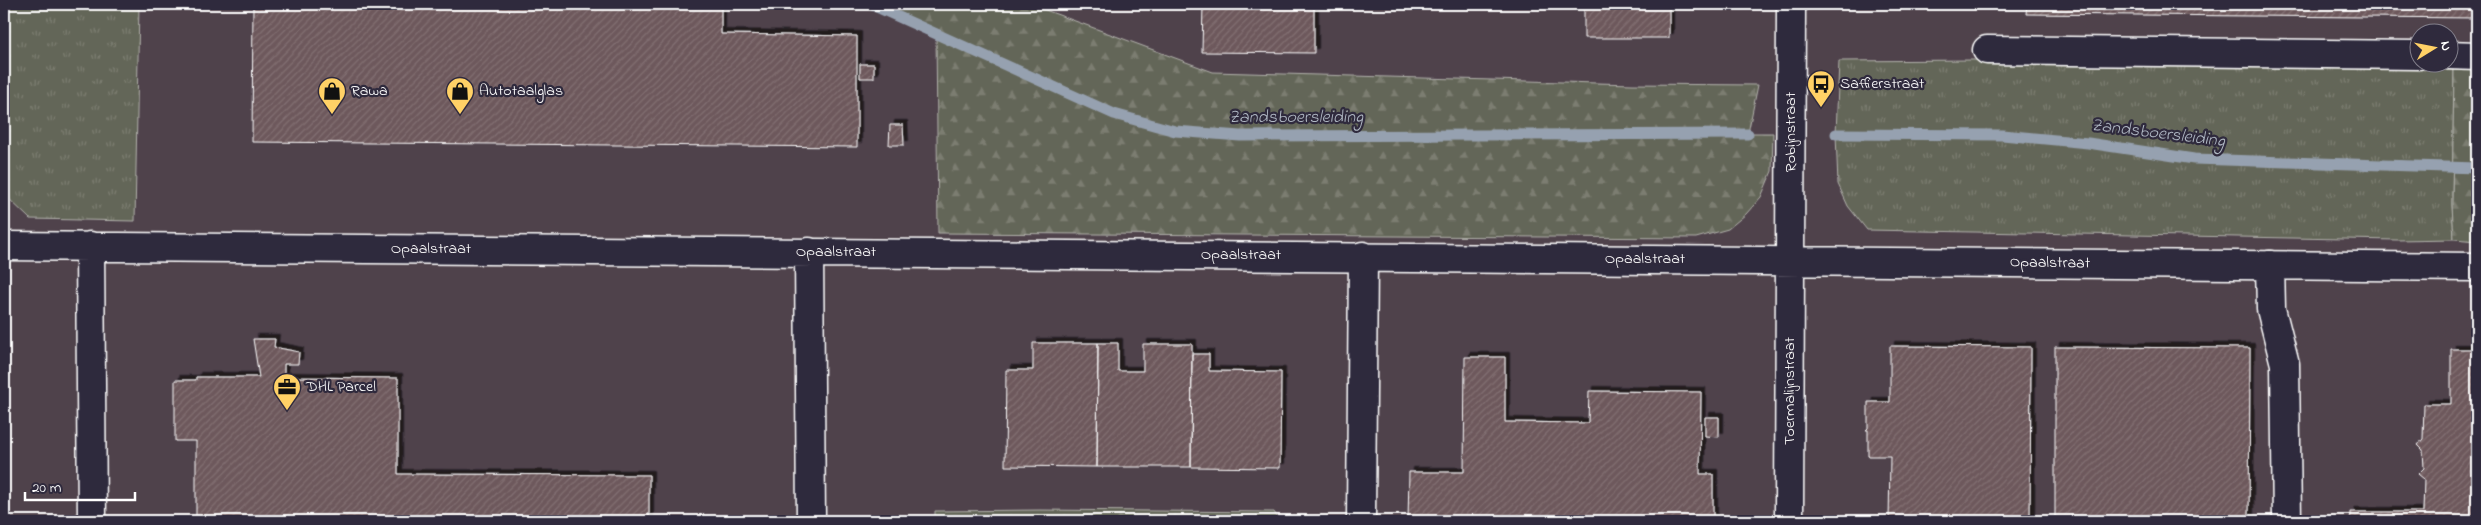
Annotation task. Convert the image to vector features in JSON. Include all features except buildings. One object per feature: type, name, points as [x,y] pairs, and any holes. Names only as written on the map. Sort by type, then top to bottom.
[{"type":"street","name":"Robijnstraat","points":[[1790,260],[1791,4]]},
{"type":"street","points":[[1987,50],[2408,55]]},
{"type":"street","points":[[2458,55],[2477,56]]},
{"type":"street","name":"Opaalstraat","points":[[4,246],[1363,256],[2477,267]]},
{"type":"street","points":[[90,246],[92,521]]},
{"type":"street","points":[[809,252],[811,521]]},
{"type":"street","points":[[1361,521],[1363,256]]},
{"type":"street","name":"Toermalijnstraat","points":[[1789,521],[1790,260]]},
{"type":"street","points":[[2270,265],[2271,309],[2285,364],[2287,521]]},
{"type":"shaded area","points":[[4,4],[2477,4],[2477,521],[4,521]]},
{"type":"green space","points":[[4,4],[139,4],[135,221],[30,219],[5,195]]},
{"type":"green space","points":[[870,4],[1029,4],[1213,72],[1632,84],[1758,85],[1748,133],[1773,133],[1772,171],[1761,197],[1746,214],[1728,229],[1696,238],[938,233],[936,34]]},
{"type":"green space","points":[[1973,60],[2408,69],[2408,72],[2454,72],[2452,204],[2454,239],[2397,240],[1867,230],[1848,206],[1838,184],[1836,134],[1839,61]]},
{"type":"green space","points":[[2458,70],[2477,70],[2477,241],[2454,239],[2452,205],[2454,72],[2458,72]]},
{"type":"green space","points":[[935,511],[1274,512],[1280,521],[935,521]]},
{"type":"waterway","name":"Zandsboersleiding","points":[[870,4],[1114,114],[1175,131],[1240,136],[1748,134]]},
{"type":"waterway","name":"Zandsboersleiding","points":[[1836,134],[2002,135],[2088,143],[2194,159],[2477,168]]},
{"type":"place","name":"Saffierstraat","points":[[1821,108]]},
{"type":"place","name":"Rawa","points":[[332,115]]},
{"type":"place","name":"Autotaalglas","points":[[460,115]]},
{"type":"place","name":"DHL Parcel","points":[[287,411]]}]
